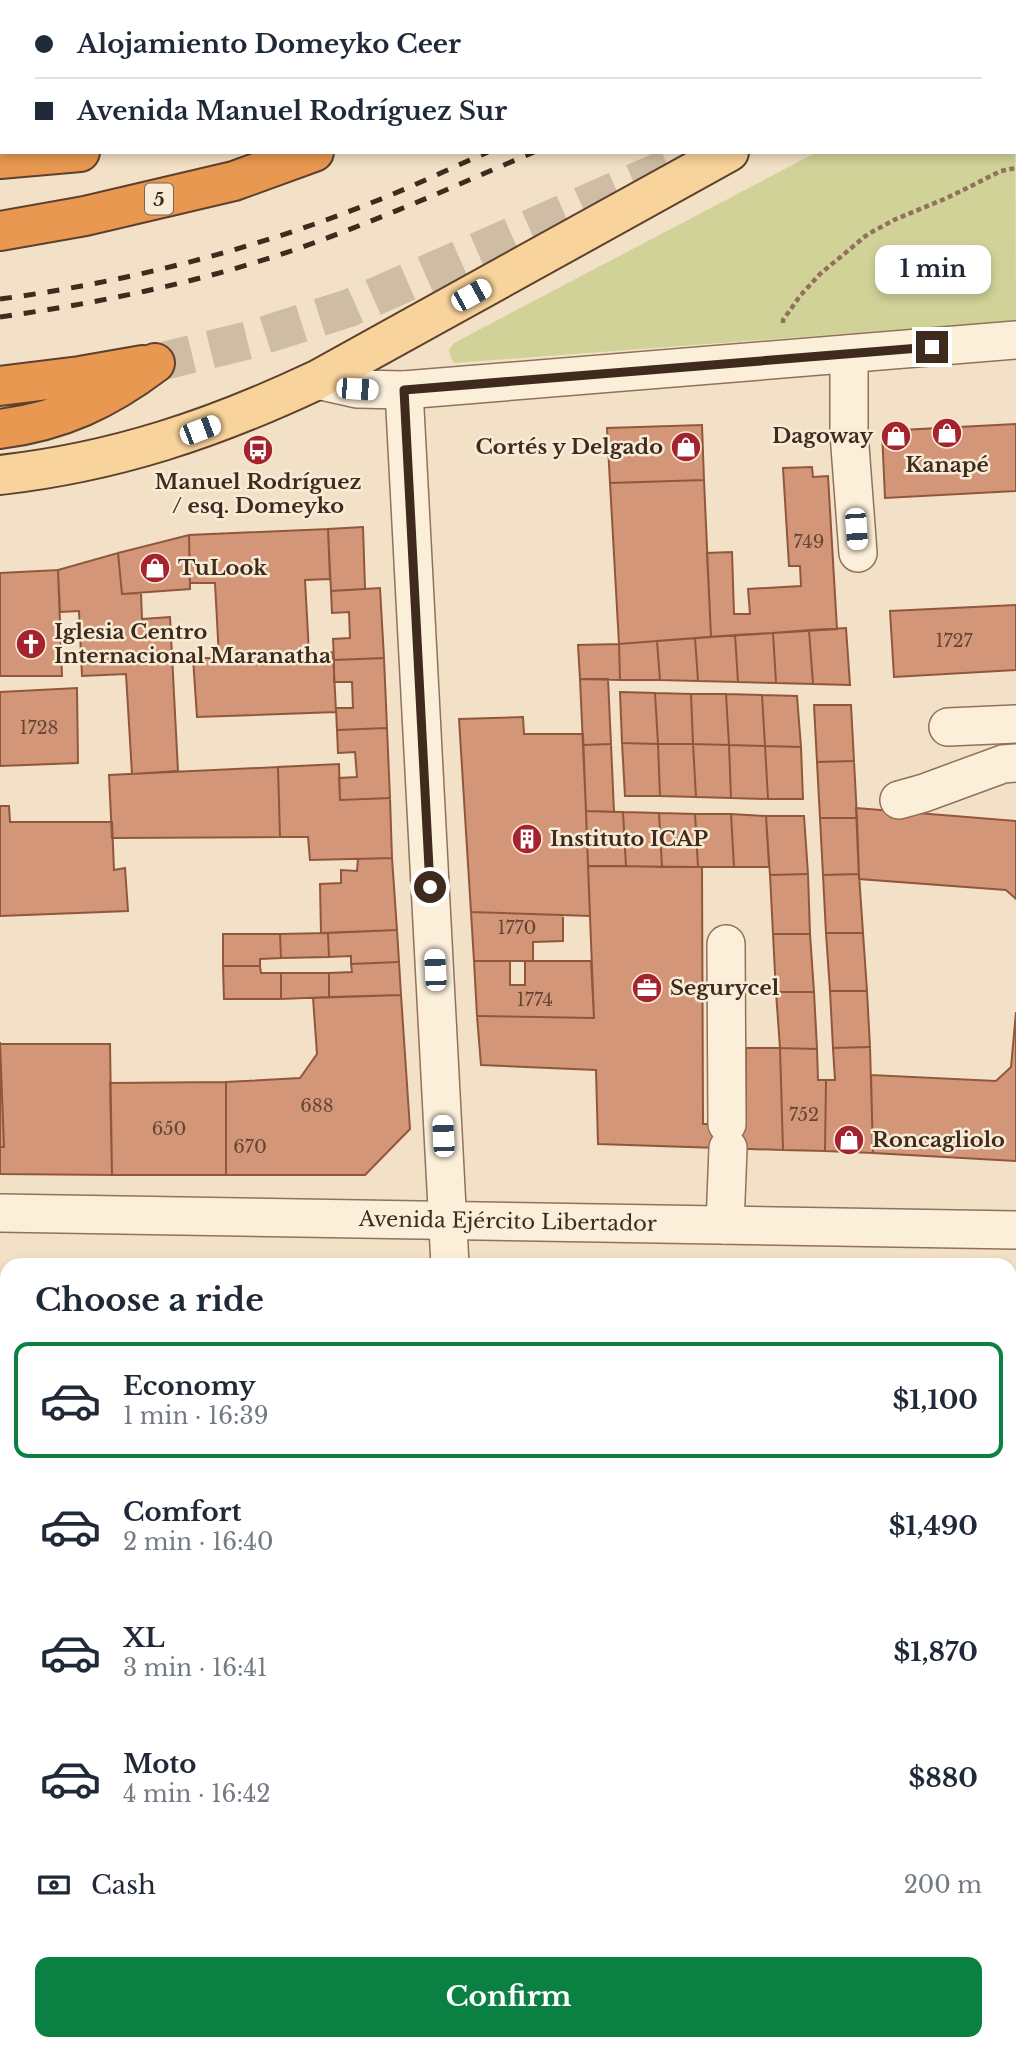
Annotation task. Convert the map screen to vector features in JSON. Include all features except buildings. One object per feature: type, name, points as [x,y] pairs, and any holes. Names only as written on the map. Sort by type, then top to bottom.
[{"type":"highway","points":[[0,159],[57,154]]},
{"type":"highway","name":"5","points":[[0,231],[85,216],[234,181],[308,154]]},
{"type":"highway","points":[[0,386],[155,363],[110,394],[70,413],[26,426],[0,429]]},
{"type":"main road","points":[[0,475],[83,462],[138,449],[200,430],[259,407],[317,380],[725,154]]},
{"type":"street","points":[[317,380],[357,389],[404,390],[1016,340]]},
{"type":"street","points":[[849,354],[849,433],[858,553]]},
{"type":"street","points":[[404,390],[450,1258]]},
{"type":"street","points":[[948,727],[1016,724]]},
{"type":"street","points":[[898,800],[1003,764],[1016,763]]},
{"type":"street","points":[[725,1225],[728,1136],[726,944]]},
{"type":"street","name":"Avenida Ejército Libertador","points":[[0,1213],[1016,1230]]},
{"type":"path","points":[[784,359],[783,320],[820,274],[868,234],[1001,171],[1016,168]]},
{"type":"green space","points":[[813,154],[1015,154],[1016,321],[454,363],[449,350],[454,343]]},
{"type":"tunnel","points":[[155,363],[249,340],[349,308],[683,161]]},
{"type":"railway","points":[[0,299],[144,273],[238,249],[376,201],[483,154]]},
{"type":"railway","points":[[0,317],[147,291],[256,262],[383,216],[529,154]]},
{"type":"place","name":"Kanapé","points":[[947,433]]},
{"type":"place","name":"Dagoway","points":[[896,436]]},
{"type":"place","name":"Cortés y Delgado","points":[[686,447]]},
{"type":"place","name":"Manuel Rodríguez / esq. Domeyko","points":[[258,450]]},
{"type":"place","name":"TuLook","points":[[155,568]]},
{"type":"place","name":"Iglesia Centro Internacional Maranatha","points":[[31,644]]},
{"type":"place","name":"Instituto ICAP","points":[[527,839]]},
{"type":"place","name":"Segurycel","points":[[647,988]]},
{"type":"place","name":"Roncagliolo","points":[[849,1140]]},
{"type":"route","points":[[430,887],[404,390],[932,347]]}]
